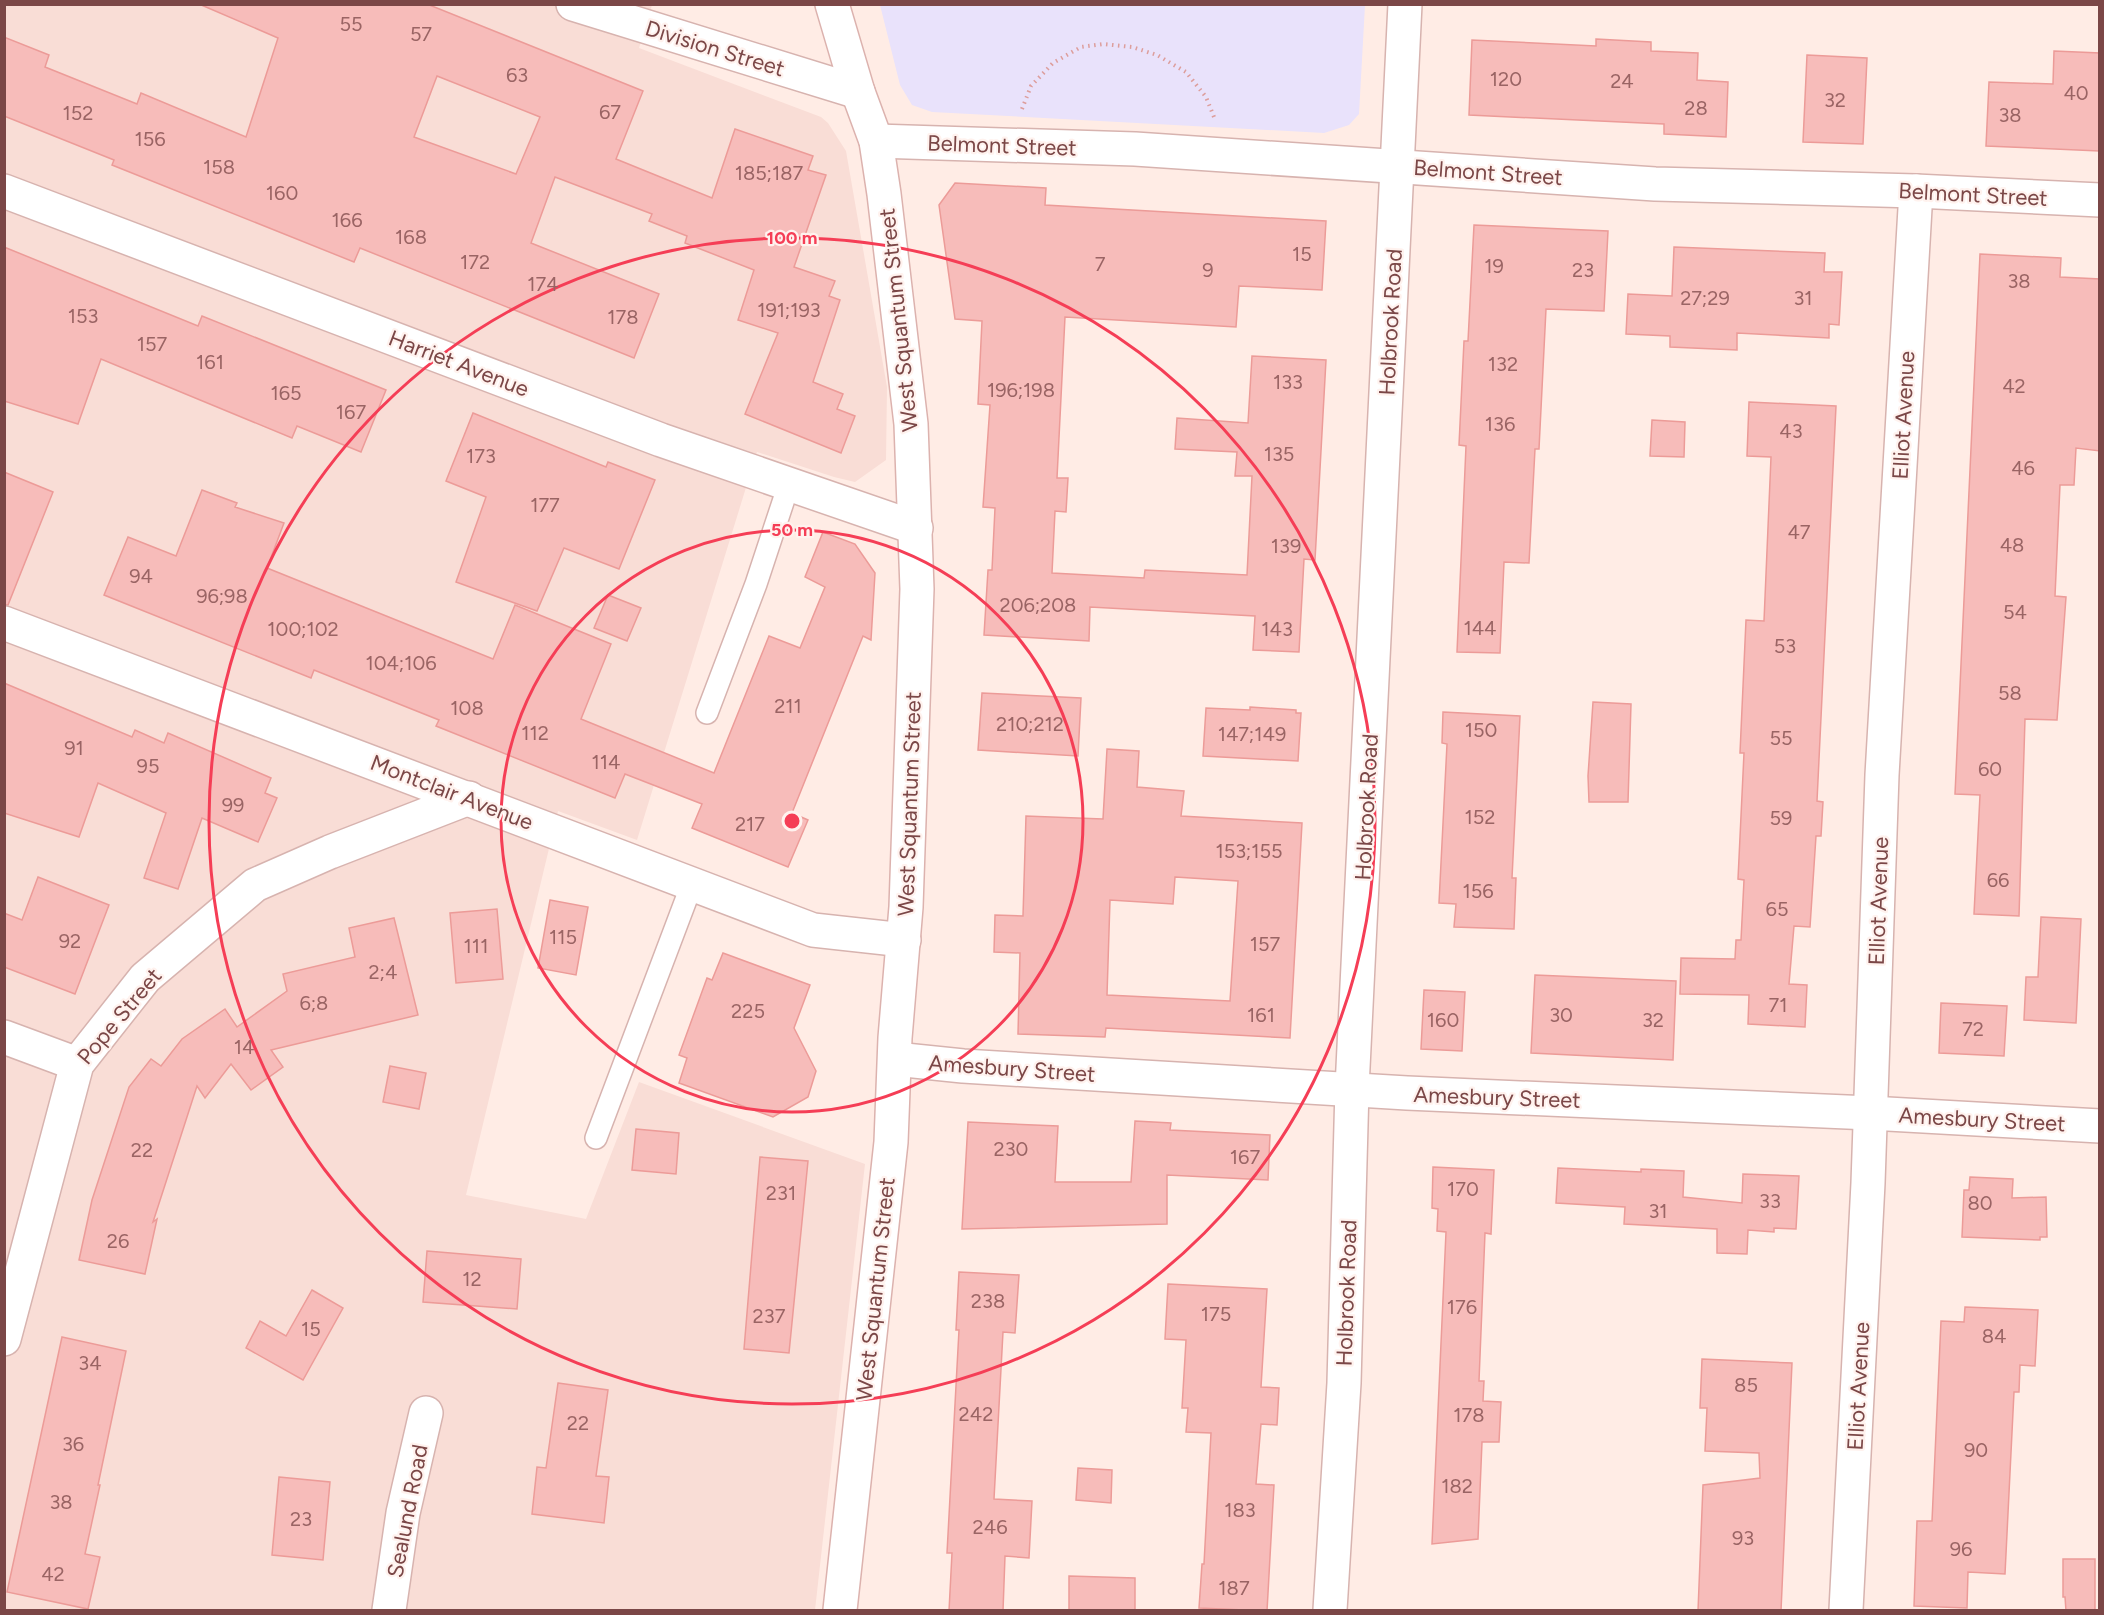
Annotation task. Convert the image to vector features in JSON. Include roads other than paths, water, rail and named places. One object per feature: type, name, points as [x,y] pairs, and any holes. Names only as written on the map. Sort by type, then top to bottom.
[{"type":"street","name":"Division Street","points":[[573,4],[858,92]]},
{"type":"street","name":"West Squantum Street","points":[[832,4],[858,92],[876,141],[911,423],[917,589],[904,940],[891,1142],[840,1611]]},
{"type":"street","name":"Holbrook Road","points":[[1330,1611],[1344,1383],[1352,1088],[1405,4]]},
{"type":"street","name":"Belmont Street","points":[[876,141],[1135,149],[1654,183],[1916,191],[2100,200]]},
{"type":"street","name":"Harriet Avenue","points":[[4,191],[661,440],[916,528]]},
{"type":"street","name":"Elliot Avenue","points":[[1846,1611],[1867,1207],[1883,764],[1916,191]]},
{"type":"street","name":"Montclair Avenue","points":[[4,623],[813,930],[904,940]]},
{"type":"street","name":"Pope Street","points":[[4,1338],[76,1064],[145,978],[255,885],[330,852],[469,798]]},
{"type":"street","points":[[4,1037],[76,1064]]},
{"type":"street","name":"Amesbury Street","points":[[895,1059],[963,1066],[1407,1093],[1869,1113],[2100,1126]]},
{"type":"street","name":"Sealund Road","points":[[389,1611],[403,1513],[426,1413]]},
{"type":"lane","points":[[707,713],[756,584],[789,484]]},
{"type":"lane","points":[[596,1138],[692,884]]}]
